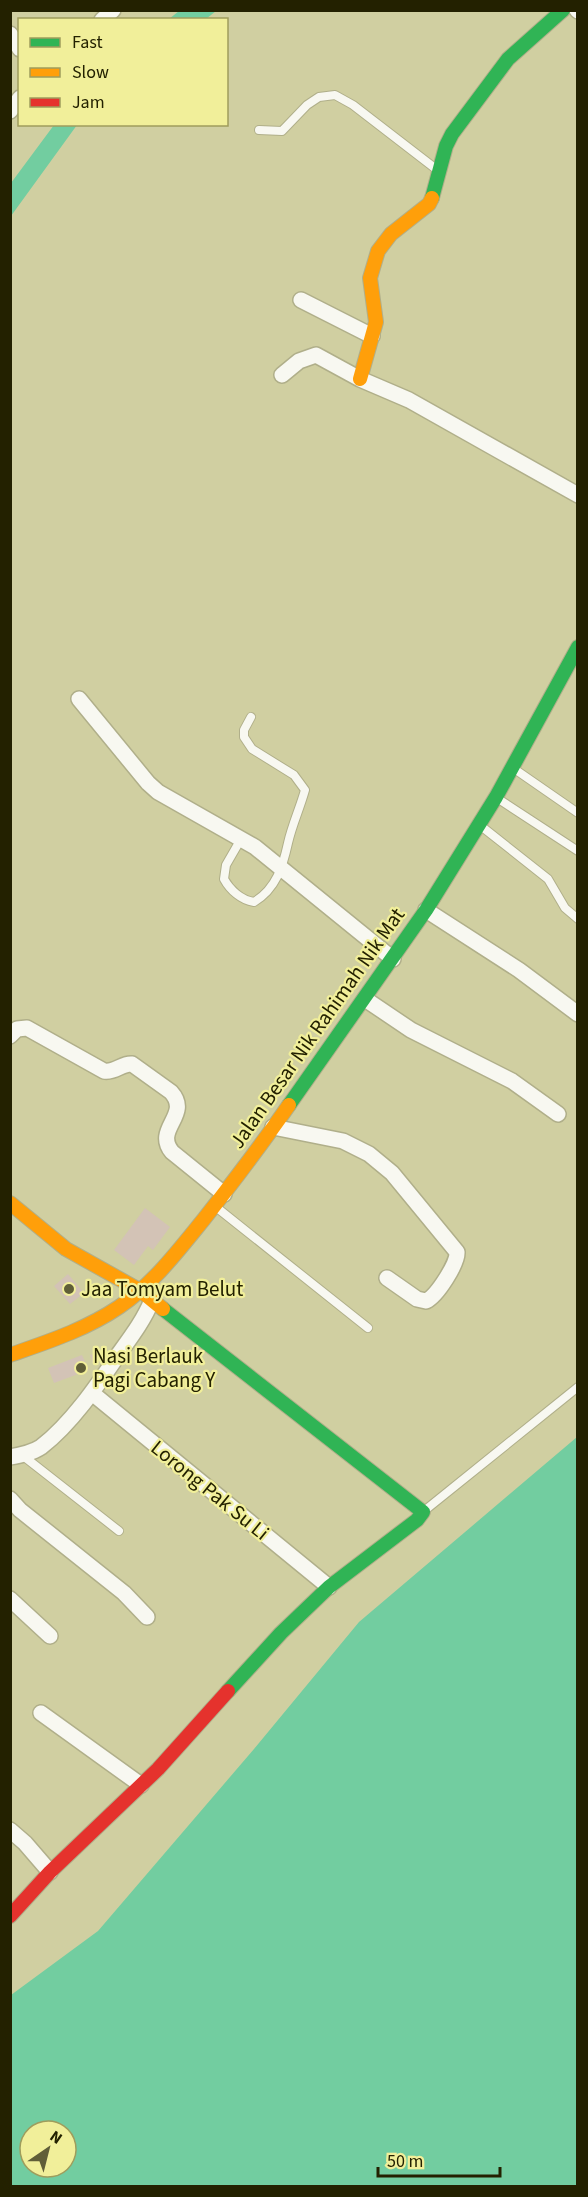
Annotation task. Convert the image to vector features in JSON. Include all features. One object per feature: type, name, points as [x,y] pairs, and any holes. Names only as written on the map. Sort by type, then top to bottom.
[{"type":"street","points":[[360,379],[376,322],[370,278],[378,251],[391,234],[429,204],[452,134],[508,59],[563,10]]},
{"type":"street","points":[[301,300],[372,336]]},
{"type":"street","points":[[282,375],[299,361],[316,355],[360,379],[409,400],[578,495]]},
{"type":"street","name":"Jalan Besar Nik Rahimah Nik Mat","points":[[10,1355],[62,1337],[146,1295],[273,1127],[426,910],[572,671],[578,647]]},
{"type":"street","points":[[80,699],[148,783],[158,792],[242,838],[393,959]]},
{"type":"street","points":[[426,910],[519,970],[578,1014]]},
{"type":"street","points":[[365,999],[413,1032],[512,1081],[558,1114]]},
{"type":"street","points":[[10,1036],[22,1028],[32,1029],[104,1071],[112,1071],[126,1064],[132,1064],[171,1092],[177,1098],[178,1106],[177,1114],[167,1131],[165,1140],[167,1146],[219,1200]]},
{"type":"street","points":[[273,1127],[344,1141],[369,1154],[392,1173],[458,1252],[456,1262],[431,1299],[422,1301],[417,1299],[387,1278]]},
{"type":"street","points":[[10,1203],[66,1249],[146,1295],[423,1512],[417,1520],[329,1587],[281,1633],[158,1769],[50,1872],[10,1916]]},
{"type":"street","points":[[16,1456],[39,1448],[92,1393],[146,1315],[146,1295]]},
{"type":"street","name":"Lorong Pak Su Li","points":[[92,1393],[329,1587]]},
{"type":"street","points":[[10,1499],[20,1510],[124,1593],[147,1617]]},
{"type":"street","points":[[10,1599],[50,1636]]},
{"type":"street","points":[[41,1713],[141,1785]]},
{"type":"street","points":[[10,1830],[25,1843],[50,1872]]},
{"type":"lane","points":[[259,130],[282,131],[313,101],[326,94],[335,95],[353,105],[440,172]]},
{"type":"lane","points":[[242,838],[226,865],[224,879],[228,887],[241,898],[254,902],[260,898],[282,870],[305,790],[294,775],[252,749],[244,738],[244,730],[251,717]]},
{"type":"lane","points":[[511,768],[578,813]]},
{"type":"lane","points":[[496,797],[578,851]]},
{"type":"lane","points":[[480,825],[548,879],[564,908],[578,919]]},
{"type":"lane","points":[[219,1200],[368,1328]]},
{"type":"lane","points":[[423,1512],[578,1388]]},
{"type":"lane","points":[[16,1456],[119,1531]]},
{"type":"shaded area","points":[[179,10],[216,11],[207,18],[170,18]]},
{"type":"shaded area","points":[[53,126],[76,126],[11,216],[11,183]]},
{"type":"shaded area","points":[[577,1437],[577,2186],[11,2186],[11,1995],[98,1931],[359,1622]]},
{"type":"building","points":[[145,1208],[170,1227],[153,1250],[148,1246],[134,1265],[114,1250]]},
{"type":"building","name":"Jaa Tomyam Belut","points":[[68,1274],[84,1293],[70,1304],[54,1286]]},
{"type":"building","points":[[99,1352],[102,1360],[93,1364],[90,1355]]},
{"type":"building","points":[[82,1355],[89,1370],[54,1383],[48,1368]]},
{"type":"traffic: fast","points":[[432,198],[446,146],[452,134],[508,59],[563,10]]},
{"type":"traffic: fast","points":[[289,1105],[426,910],[496,797],[578,647]]},
{"type":"traffic: fast","points":[[163,1309],[423,1512],[417,1520],[329,1587],[281,1633],[228,1691]]},
{"type":"traffic: slow","points":[[360,379],[376,322],[370,278],[378,251],[391,234],[429,204],[432,198]]},
{"type":"traffic: slow","points":[[10,1355],[66,1335],[93,1322],[119,1307],[143,1288],[204,1219],[289,1105]]},
{"type":"traffic: slow","points":[[10,1203],[66,1249],[141,1291],[163,1309]]},
{"type":"traffic: jam","points":[[10,1916],[50,1872],[158,1769],[228,1691]]},
{"type":"place","name":"Jaa Tomyam Belut","points":[[69,1289]]},
{"type":"place","name":"Nasi Berlauk Pagi Cabang Y","points":[[81,1368]]}]
